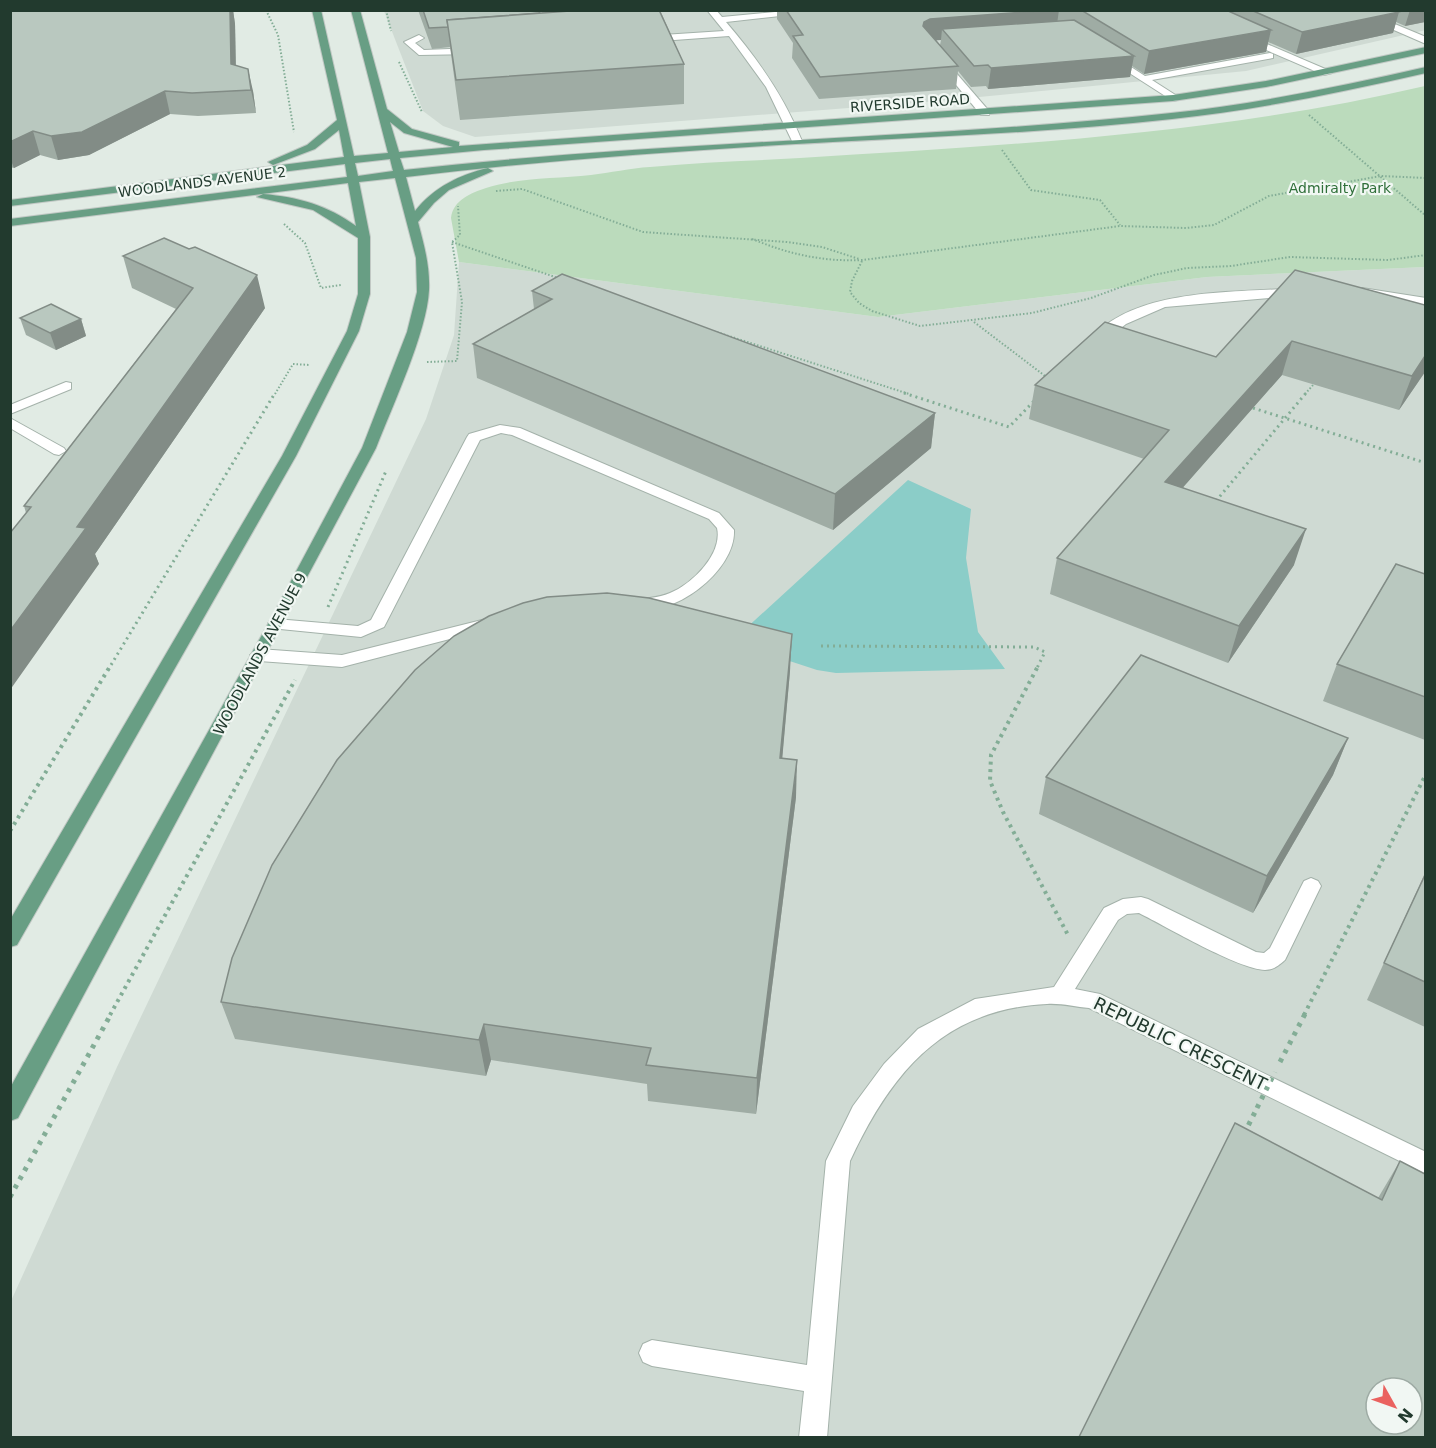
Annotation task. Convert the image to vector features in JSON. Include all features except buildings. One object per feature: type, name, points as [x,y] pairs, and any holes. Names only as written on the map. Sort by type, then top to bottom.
[{"type":"main road","points":[[10,939],[289,456],[337,367],[353,331],[364,294],[364,237],[342,120],[316,10]]},
{"type":"main road","name":"WOODLANDS AVENUE 9","points":[[10,1111],[276,624],[369,448],[413,332],[423,292],[422,258],[413,221],[392,156],[355,10]]},
{"type":"main road","name":"RIVERSIDE ROAD","points":[[392,156],[483,147],[1173,98],[1327,73],[1425,50]]},
{"type":"main road","points":[[398,173],[520,160],[796,141],[998,131],[1174,116],[1341,89],[1425,70]]},
{"type":"main road","points":[[380,109],[408,131],[452,144],[483,147]]},
{"type":"main road","points":[[226,176],[308,150],[327,138],[342,120]]},
{"type":"main road","name":"WOODLANDS AVENUE 2","points":[[10,203],[392,156]]},
{"type":"main road","points":[[413,221],[432,196],[441,189],[520,160]]},
{"type":"main road","name":"WOODLANDS AVENUE 2","points":[[10,223],[398,173]]},
{"type":"main road","points":[[219,195],[282,198],[314,204],[335,215],[364,237]]},
{"type":"lane","points":[[711,10],[770,82],[796,141]]},
{"type":"lane","points":[[720,20],[831,10]]},
{"type":"lane","points":[[1352,10],[1425,41]]},
{"type":"lane","points":[[631,40],[732,33]]},
{"type":"lane","points":[[1235,33],[1327,73]]},
{"type":"lane","points":[[419,38],[409,42],[422,53],[486,50]]},
{"type":"lane","points":[[934,54],[985,112]]},
{"type":"lane","points":[[1104,54],[1173,98]]},
{"type":"lane","points":[[1143,79],[1270,56]]},
{"type":"lane","points":[[1346,292],[1370,291],[1425,302]]},
{"type":"lane","points":[[1084,351],[1121,321],[1163,303],[1222,296],[1310,292]]},
{"type":"lane","points":[[10,410],[66,386]]},
{"type":"lane","points":[[10,422],[59,451]]},
{"type":"lane","points":[[276,624],[361,632],[378,623],[474,437],[500,429],[515,431],[714,516],[725,528],[727,540],[720,555],[689,590],[663,601],[625,606]]},
{"type":"lane","points":[[259,655],[342,661],[512,620]]},
{"type":"lane","points":[[1060,996],[1111,914],[1123,908],[1141,905],[1253,960],[1268,962],[1278,954],[1311,886]]},
{"type":"lane","name":"REPUBLIC CRESCENT","points":[[813,1437],[820,1380],[838,1161],[861,1113],[892,1071],[926,1035],[975,1008],[1048,995],[1092,1000],[1425,1164]]},
{"type":"lane","points":[[652,1353],[820,1380]]},
{"type":"path","points":[[266,10],[278,35],[296,130],[290,138]]},
{"type":"path","points":[[1302,109],[1425,216]]},
{"type":"path","points":[[997,143],[1031,190],[1100,200],[1120,226]]},
{"type":"path","points":[[752,238],[799,258],[833,262],[863,260],[1120,226],[1186,228],[1214,225],[1269,196],[1381,176],[1425,178]]},
{"type":"path","points":[[488,191],[522,189],[643,232],[752,238],[822,247],[863,260]]},
{"type":"path","points":[[452,242],[460,235],[458,200]]},
{"type":"path","points":[[277,220],[296,229],[309,246],[321,288]]},
{"type":"path","points":[[452,242],[563,280]]},
{"type":"path","points":[[428,371],[432,362],[457,361],[462,302],[452,242]]},
{"type":"path","points":[[863,260],[852,281],[850,292],[859,303],[872,311],[920,326],[973,322],[1032,313],[1091,298],[1154,275],[1188,268],[1231,266],[1290,257],[1389,260],[1425,255]]},
{"type":"path","points":[[973,322],[1052,381],[1045,388]]},
{"type":"path","points":[[697,325],[1009,427],[1038,396]]},
{"type":"path","points":[[10,831],[293,364]]},
{"type":"path","points":[[1214,504],[1314,384]]},
{"type":"path","points":[[1252,408],[1425,463]]},
{"type":"path","points":[[319,628],[390,462]]},
{"type":"path","points":[[821,646],[1034,647],[1045,652],[991,755],[990,781],[1003,812],[1064,930],[1084,957]]},
{"type":"path","points":[[10,1197],[307,659]]},
{"type":"path","points":[[1238,1145],[1425,774]]},
{"type":"shaded area","points":[[1425,10],[1426,30],[1246,71],[938,101],[475,137],[443,126],[423,111],[384,11]]},
{"type":"shaded area","points":[[459,262],[878,317],[1207,277],[1425,267],[1425,1437],[11,1438],[11,1301],[117,1067],[426,419],[454,335]]},
{"type":"green space","name":"Admiralty Park","points":[[1425,86],[1425,267],[1207,277],[878,317],[459,262],[451,218],[455,206],[469,195],[499,184],[512,182],[669,165],[957,148],[1114,135],[1271,116]]},
{"type":"water","points":[[908,480],[971,509],[966,558],[978,632],[1005,669],[836,673],[817,670],[731,642]]}]
